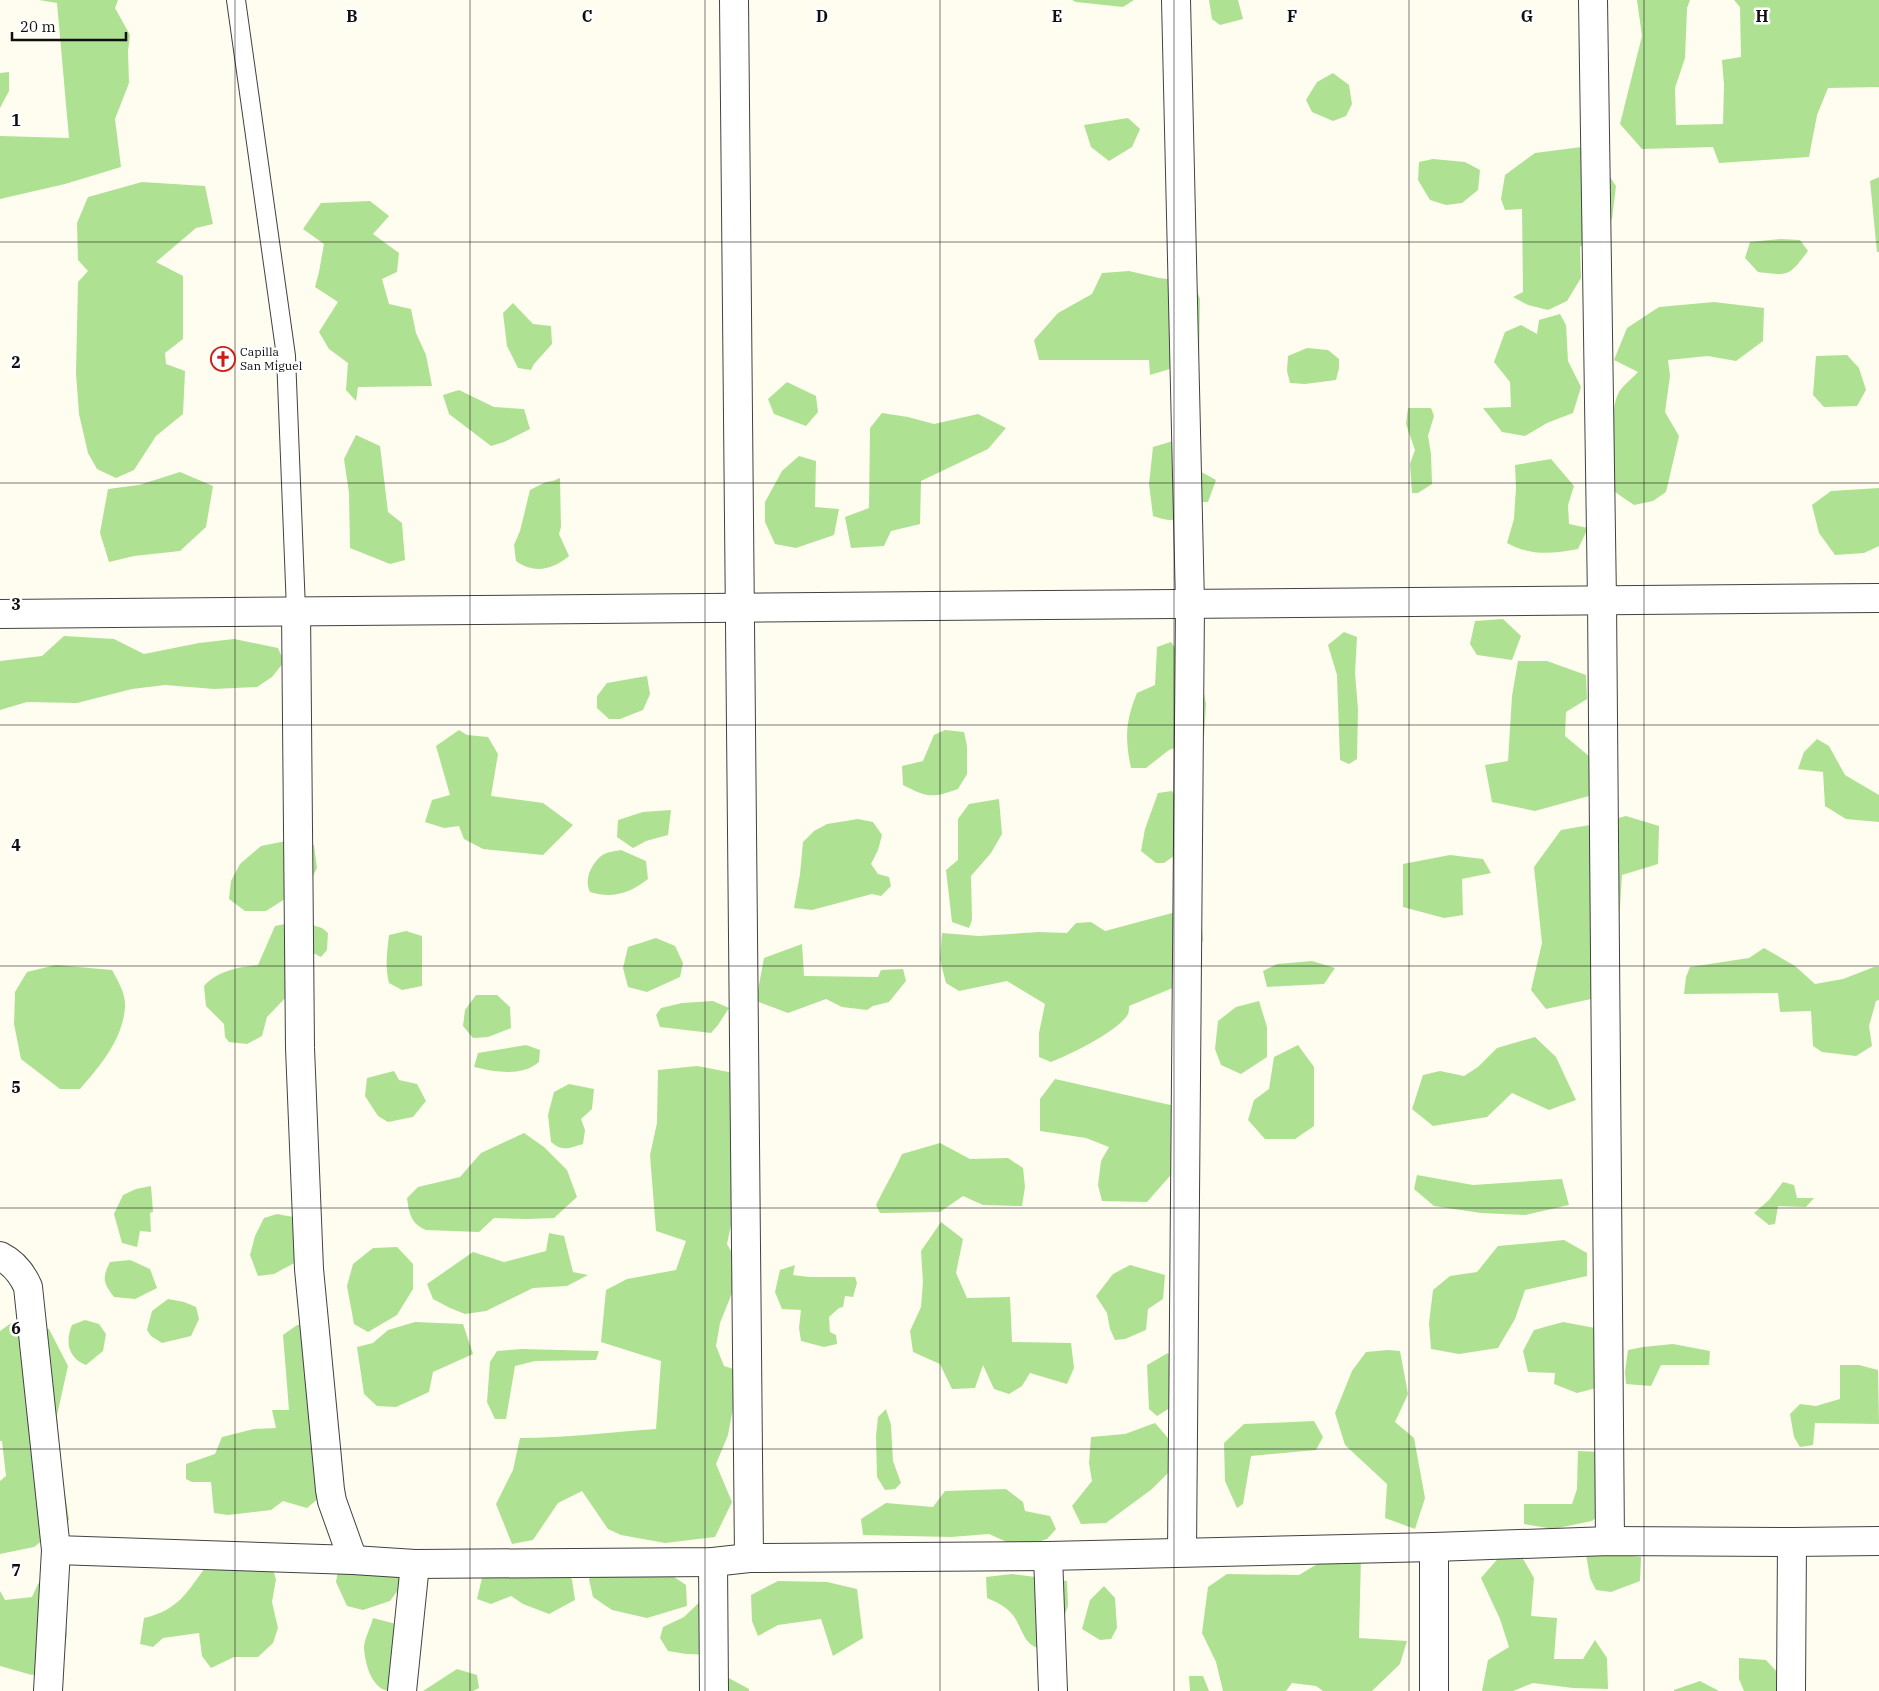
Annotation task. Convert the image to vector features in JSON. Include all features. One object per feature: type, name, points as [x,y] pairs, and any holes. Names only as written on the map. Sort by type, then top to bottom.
[{"type":"street","points":[[734,0],[749,1558]]},
{"type":"street","points":[[1176,0],[1190,604],[1182,1552]]},
{"type":"street","points":[[1593,0],[1602,601],[1610,1541]]},
{"type":"street","points":[[0,614],[1879,598]]},
{"type":"street","points":[[296,610],[300,1048],[309,1269],[330,1490],[332,1501],[353,1560]]},
{"type":"street","points":[[0,1256],[14,1266],[23,1276],[28,1287],[56,1550],[48,1691]]},
{"type":"street","points":[[56,1550],[353,1560],[415,1564],[713,1562],[749,1558],[1048,1556],[1610,1541],[1879,1541]]},
{"type":"street","points":[[1791,1691],[1792,1542]]},
{"type":"street","points":[[1434,1547],[1434,1691]]},
{"type":"street","points":[[1048,1556],[1053,1691]]},
{"type":"street","points":[[713,1562],[714,1691]]},
{"type":"street","points":[[402,1691],[415,1564]]},
{"type":"lane","points":[[236,0],[286,356],[296,610]]},
{"type":"green space","points":[[39,0],[118,0],[115,8],[130,35],[128,51],[129,83],[115,119],[121,167],[65,184],[0,199],[0,136],[69,138],[57,3]]},
{"type":"green space","points":[[1072,0],[1134,0],[1123,7]]},
{"type":"green space","points":[[1209,0],[1238,0],[1243,19],[1220,25],[1212,19]]},
{"type":"green space","points":[[1637,0],[1690,0],[1687,8],[1685,58],[1675,88],[1676,125],[1723,124],[1724,85],[1722,60],[1741,57],[1740,7],[1734,0],[1879,0],[1879,87],[1828,88],[1817,115],[1809,157],[1719,163],[1713,147],[1642,149],[1620,124],[1642,36]]},
{"type":"green space","points":[[9,72],[9,91],[0,108],[0,73]]},
{"type":"green space","points":[[1333,73],[1349,85],[1352,104],[1346,116],[1333,121],[1312,112],[1306,100],[1317,82]]},
{"type":"green space","points":[[1128,118],[1140,129],[1132,147],[1109,161],[1091,147],[1084,125]]},
{"type":"green space","points":[[1589,146],[1616,186],[1612,219],[1580,247],[1581,278],[1567,301],[1548,310],[1528,305],[1513,297],[1523,292],[1522,209],[1505,210],[1501,199],[1505,175],[1535,153]]},
{"type":"green space","points":[[1433,159],[1465,162],[1480,170],[1478,190],[1462,203],[1446,205],[1430,200],[1418,180],[1419,162]]},
{"type":"green space","points":[[1879,177],[1879,252],[1877,252],[1870,181]]},
{"type":"green space","points":[[142,182],[205,186],[213,224],[196,228],[156,262],[183,276],[183,339],[165,353],[166,364],[185,371],[183,414],[156,436],[134,470],[116,478],[97,469],[88,453],[79,414],[76,373],[78,282],[88,271],[78,260],[77,223],[88,197]]},
{"type":"green space","points":[[370,201],[389,216],[373,234],[399,253],[397,272],[382,279],[389,304],[411,309],[416,333],[426,355],[432,386],[358,387],[356,401],[346,390],[348,363],[329,349],[319,332],[338,302],[315,287],[324,244],[303,229],[321,203]]},
{"type":"green space","points":[[1781,239],[1800,240],[1808,251],[1792,270],[1783,274],[1758,272],[1745,258],[1750,242]]},
{"type":"green space","points":[[1129,271],[1159,278],[1194,282],[1200,299],[1199,360],[1150,375],[1149,360],[1039,360],[1034,340],[1058,313],[1092,294],[1102,273]]},
{"type":"green space","points":[[1714,302],[1764,308],[1763,341],[1736,361],[1708,356],[1668,360],[1670,376],[1665,412],[1679,436],[1666,492],[1653,501],[1634,505],[1615,492],[1612,426],[1613,413],[1619,392],[1638,372],[1614,360],[1627,328],[1659,307]]},
{"type":"green space","points":[[513,303],[533,324],[551,326],[552,344],[531,370],[518,368],[507,346],[503,313]]},
{"type":"green space","points":[[1560,314],[1566,325],[1568,361],[1581,387],[1573,413],[1547,423],[1525,436],[1502,432],[1483,408],[1511,407],[1510,382],[1494,362],[1505,332],[1521,325],[1537,334],[1539,320]]},
{"type":"green space","points":[[1307,348],[1328,350],[1339,359],[1336,380],[1305,384],[1290,383],[1287,371],[1288,356]]},
{"type":"green space","points":[[1847,355],[1859,368],[1866,390],[1857,406],[1824,407],[1813,395],[1816,356]]},
{"type":"green space","points":[[787,382],[816,396],[818,412],[806,426],[774,414],[768,399]]},
{"type":"green space","points":[[459,390],[494,407],[524,409],[530,429],[504,442],[491,446],[449,414],[443,395]]},
{"type":"green space","points":[[1408,408],[1431,408],[1434,416],[1428,436],[1432,484],[1418,493],[1412,493],[1410,464],[1415,450],[1406,424]]},
{"type":"green space","points":[[882,413],[934,424],[978,414],[1006,428],[988,449],[921,481],[920,524],[891,531],[884,546],[851,548],[845,517],[869,508],[870,428]]},
{"type":"green space","points":[[356,435],[380,446],[388,512],[402,523],[405,560],[390,564],[350,548],[349,493],[344,459]]},
{"type":"green space","points":[[1173,441],[1198,470],[1216,480],[1208,502],[1200,502],[1183,516],[1169,520],[1153,516],[1149,484],[1153,447]]},
{"type":"green space","points":[[799,456],[816,461],[815,507],[839,509],[834,535],[796,548],[775,544],[765,522],[765,502],[782,471]]},
{"type":"green space","points":[[1551,459],[1574,486],[1568,505],[1569,524],[1588,528],[1578,549],[1542,553],[1525,550],[1507,543],[1514,519],[1515,465]]},
{"type":"green space","points":[[180,472],[213,486],[206,527],[180,551],[134,556],[109,562],[100,533],[108,489],[139,485]]},
{"type":"green space","points":[[560,478],[561,527],[559,534],[569,556],[550,567],[543,569],[529,568],[516,561],[514,545],[520,531],[530,490]]},
{"type":"green space","points":[[1879,488],[1879,546],[1864,553],[1835,555],[1819,533],[1812,505],[1831,491]]},
{"type":"green space","points":[[1503,619],[1521,636],[1512,660],[1477,655],[1470,644],[1475,621]]},
{"type":"green space","points":[[1344,632],[1357,637],[1355,673],[1358,709],[1357,759],[1349,764],[1340,760],[1337,675],[1328,645]]},
{"type":"green space","points":[[64,636],[114,639],[144,654],[199,643],[234,639],[278,648],[284,662],[272,677],[257,687],[214,689],[165,685],[132,689],[77,703],[27,702],[0,710],[0,661],[42,656]]},
{"type":"green space","points":[[1171,642],[1203,689],[1206,704],[1204,737],[1169,750],[1146,768],[1131,768],[1127,730],[1133,703],[1137,693],[1155,685],[1157,647]]},
{"type":"green space","points":[[1518,661],[1547,661],[1586,675],[1587,699],[1566,712],[1565,736],[1596,762],[1589,796],[1535,811],[1492,802],[1485,765],[1508,761],[1512,696]]},
{"type":"green space","points":[[647,676],[650,694],[643,710],[620,719],[609,719],[597,708],[597,696],[607,683]]},
{"type":"green space","points":[[459,730],[467,735],[488,737],[498,754],[491,796],[543,803],[573,825],[543,855],[483,849],[464,839],[459,826],[444,828],[425,822],[432,800],[450,795],[436,746]]},
{"type":"green space","points":[[945,730],[964,732],[967,746],[967,774],[958,789],[942,794],[930,795],[903,785],[902,766],[923,761],[934,735]]},
{"type":"green space","points":[[1817,739],[1829,746],[1845,775],[1879,795],[1879,822],[1846,819],[1825,806],[1823,772],[1798,769],[1804,752]]},
{"type":"green space","points":[[1172,791],[1179,802],[1178,853],[1164,863],[1156,863],[1141,851],[1145,829],[1158,793]]},
{"type":"green space","points":[[999,799],[1002,834],[991,853],[971,876],[972,920],[969,928],[952,922],[946,870],[958,860],[958,819],[969,804]]},
{"type":"green space","points":[[671,810],[668,835],[646,841],[633,848],[617,837],[618,820],[643,812]]},
{"type":"green space","points":[[1626,816],[1659,826],[1658,864],[1622,875],[1616,970],[1591,999],[1546,1009],[1531,990],[1542,943],[1534,867],[1561,830]]},
{"type":"green space","points":[[858,819],[873,822],[882,835],[878,850],[871,864],[878,874],[889,877],[891,886],[881,896],[872,894],[812,910],[794,908],[803,842],[814,831],[827,824]]},
{"type":"green space","points":[[291,840],[314,845],[317,868],[307,888],[296,892],[266,911],[245,911],[229,899],[231,881],[240,864],[261,846]]},
{"type":"green space","points":[[621,850],[646,861],[648,879],[635,888],[614,895],[590,892],[588,877],[594,864],[603,855]]},
{"type":"green space","points":[[1450,855],[1483,859],[1491,873],[1462,879],[1463,915],[1444,918],[1403,907],[1403,864]]},
{"type":"green space","points":[[1176,912],[1201,914],[1203,941],[1175,987],[1129,1006],[1128,1014],[1115,1028],[1081,1048],[1051,1062],[1039,1057],[1039,1033],[1045,1004],[1007,981],[959,991],[946,983],[940,960],[942,933],[979,936],[1039,932],[1067,933],[1076,923],[1091,922],[1105,931]]},
{"type":"green space","points":[[300,921],[322,928],[328,933],[327,950],[321,957],[309,951],[295,988],[267,1017],[262,1036],[247,1044],[229,1042],[225,1037],[224,1024],[206,1006],[204,986],[222,973],[258,965],[275,926]]},
{"type":"green space","points":[[406,931],[422,936],[422,986],[402,990],[389,983],[387,953],[389,935]]},
{"type":"green space","points":[[656,938],[675,946],[683,963],[680,977],[647,992],[628,987],[623,968],[628,947]]},
{"type":"green space","points":[[802,944],[804,976],[878,977],[881,970],[903,969],[906,981],[889,1002],[873,1006],[867,1010],[842,1007],[826,999],[788,1013],[756,1001],[764,958]]},
{"type":"green space","points":[[1764,948],[1795,966],[1815,984],[1843,979],[1874,967],[1879,967],[1879,1000],[1876,1001],[1869,1026],[1872,1046],[1856,1056],[1822,1052],[1813,1046],[1811,1011],[1780,1012],[1778,993],[1684,994],[1686,977],[1690,967],[1749,958]]},
{"type":"green space","points":[[1312,961],[1335,968],[1324,984],[1267,987],[1263,971],[1277,964]]},
{"type":"green space","points":[[56,965],[112,970],[124,997],[123,1019],[115,1041],[95,1071],[80,1089],[60,1089],[21,1059],[14,1024],[15,992],[27,972]]},
{"type":"green space","points":[[476,995],[497,995],[510,1007],[511,1028],[488,1037],[473,1038],[463,1026],[465,1010]]},
{"type":"green space","points":[[713,1001],[729,1008],[711,1033],[660,1027],[656,1015],[661,1008],[682,1003]]},
{"type":"green space","points":[[1259,1001],[1267,1027],[1267,1057],[1241,1074],[1221,1065],[1215,1049],[1218,1021],[1236,1007]]},
{"type":"green space","points":[[1535,1037],[1556,1057],[1576,1100],[1549,1110],[1512,1093],[1487,1117],[1433,1126],[1412,1109],[1423,1075],[1440,1071],[1464,1076],[1478,1067],[1497,1048]]},
{"type":"green space","points":[[526,1045],[540,1050],[539,1062],[532,1067],[508,1072],[474,1067],[478,1053]]},
{"type":"green space","points":[[1298,1045],[1314,1067],[1314,1126],[1295,1139],[1265,1139],[1248,1120],[1254,1100],[1269,1089],[1274,1057]]},
{"type":"green space","points":[[697,1066],[734,1073],[735,1206],[727,1244],[732,1253],[734,1288],[720,1323],[716,1346],[724,1366],[740,1371],[728,1435],[716,1464],[732,1502],[715,1537],[665,1543],[621,1535],[608,1529],[582,1491],[558,1503],[533,1540],[512,1544],[496,1504],[513,1470],[520,1438],[656,1429],[661,1361],[601,1342],[606,1290],[627,1279],[676,1270],[686,1241],[656,1231],[650,1155],[657,1123],[658,1070]]},
{"type":"green space","points":[[394,1071],[399,1080],[417,1084],[426,1101],[413,1117],[388,1122],[378,1116],[365,1096],[367,1078]]},
{"type":"green space","points":[[1055,1079],[1175,1106],[1177,1168],[1147,1202],[1102,1201],[1098,1185],[1101,1161],[1109,1147],[1086,1138],[1040,1131],[1040,1099]]},
{"type":"green space","points":[[569,1084],[594,1089],[592,1109],[581,1119],[585,1130],[583,1144],[563,1148],[551,1142],[548,1115],[554,1092]]},
{"type":"green space","points":[[524,1133],[544,1147],[567,1170],[577,1197],[554,1218],[494,1218],[479,1232],[426,1230],[417,1225],[410,1213],[407,1198],[418,1187],[460,1177],[481,1153]]},
{"type":"green space","points":[[940,1143],[970,1159],[1008,1158],[1023,1168],[1025,1187],[1022,1206],[983,1205],[963,1196],[940,1212],[880,1213],[876,1205],[902,1154]]},
{"type":"green space","points":[[1417,1175],[1473,1185],[1562,1179],[1569,1205],[1525,1215],[1481,1213],[1434,1206],[1414,1189]]},
{"type":"green space","points":[[1783,1182],[1794,1185],[1797,1198],[1814,1198],[1806,1207],[1778,1206],[1775,1224],[1769,1225],[1754,1213],[1769,1200]]},
{"type":"green space","points":[[151,1186],[153,1212],[150,1213],[151,1232],[140,1231],[137,1247],[122,1243],[114,1214],[123,1195],[136,1189]]},
{"type":"green space","points":[[277,1214],[304,1219],[300,1260],[274,1274],[258,1276],[250,1255],[255,1236],[264,1218]]},
{"type":"green space","points":[[941,1222],[963,1239],[956,1273],[967,1298],[1010,1297],[1012,1342],[1071,1343],[1074,1368],[1067,1384],[1030,1373],[1022,1386],[1009,1394],[994,1389],[983,1365],[975,1388],[952,1389],[940,1364],[913,1352],[910,1331],[921,1307],[923,1282],[921,1251]]},
{"type":"green space","points":[[549,1233],[564,1236],[573,1272],[588,1275],[567,1286],[533,1288],[486,1311],[465,1314],[433,1299],[427,1284],[473,1252],[504,1262],[546,1251]]},
{"type":"green space","points":[[1564,1240],[1587,1253],[1587,1276],[1525,1290],[1515,1319],[1498,1348],[1459,1354],[1431,1349],[1429,1323],[1433,1290],[1450,1276],[1477,1272],[1498,1246]]},
{"type":"green space","points":[[397,1247],[413,1264],[413,1289],[397,1315],[368,1332],[354,1324],[347,1286],[353,1264],[373,1248]]},
{"type":"green space","points":[[130,1260],[150,1269],[157,1288],[135,1299],[114,1297],[105,1280],[107,1268],[110,1262]]},
{"type":"green space","points":[[795,1265],[793,1275],[855,1277],[857,1283],[853,1297],[845,1296],[843,1307],[839,1308],[829,1317],[830,1332],[836,1335],[837,1344],[824,1347],[801,1341],[799,1328],[801,1310],[782,1309],[775,1292],[780,1270]]},
{"type":"green space","points":[[1130,1265],[1165,1275],[1163,1299],[1148,1309],[1146,1330],[1125,1339],[1115,1340],[1110,1329],[1107,1313],[1096,1296],[1113,1274]]},
{"type":"green space","points":[[168,1299],[184,1302],[196,1307],[199,1319],[191,1336],[162,1343],[151,1336],[147,1330],[152,1311]]},
{"type":"green space","points":[[85,1320],[99,1324],[106,1334],[103,1351],[86,1365],[75,1358],[69,1343],[72,1325]]},
{"type":"green space","points":[[14,1321],[49,1329],[68,1366],[57,1415],[60,1461],[69,1520],[34,1547],[0,1554],[0,1481],[6,1476],[2,1441],[0,1441],[0,1331]]},
{"type":"green space","points":[[317,1322],[319,1498],[307,1508],[283,1501],[271,1510],[228,1515],[214,1513],[211,1482],[192,1482],[186,1479],[186,1464],[215,1454],[222,1437],[254,1429],[276,1428],[272,1410],[289,1410],[283,1335],[297,1325]]},
{"type":"green space","points":[[415,1322],[463,1324],[473,1354],[433,1372],[429,1392],[396,1407],[377,1406],[364,1394],[357,1347],[373,1343],[388,1330]]},
{"type":"green space","points":[[1563,1322],[1600,1329],[1600,1387],[1577,1393],[1554,1384],[1555,1373],[1528,1372],[1523,1351],[1534,1330]]},
{"type":"green space","points":[[1673,1344],[1710,1351],[1709,1365],[1661,1365],[1651,1386],[1626,1384],[1625,1372],[1628,1350]]},
{"type":"green space","points":[[522,1349],[599,1351],[596,1360],[535,1361],[515,1366],[506,1419],[495,1419],[487,1402],[490,1362],[497,1351]]},
{"type":"green space","points":[[1400,1351],[1408,1394],[1395,1422],[1414,1438],[1425,1498],[1415,1529],[1385,1518],[1387,1484],[1345,1445],[1335,1413],[1352,1371],[1366,1352]]},
{"type":"green space","points":[[1168,1353],[1174,1362],[1178,1403],[1157,1416],[1149,1409],[1147,1365]]},
{"type":"green space","points":[[1840,1365],[1859,1365],[1878,1370],[1879,1424],[1815,1423],[1813,1445],[1800,1447],[1794,1437],[1790,1414],[1800,1404],[1816,1406],[1840,1399]]},
{"type":"green space","points":[[886,1409],[891,1425],[893,1461],[901,1483],[895,1489],[885,1490],[877,1477],[876,1436],[878,1417]]},
{"type":"green space","points":[[1314,1421],[1323,1437],[1316,1450],[1251,1456],[1243,1504],[1237,1508],[1225,1481],[1224,1443],[1244,1424]]},
{"type":"green space","points":[[1155,1423],[1174,1445],[1172,1469],[1152,1489],[1106,1523],[1081,1524],[1072,1506],[1092,1481],[1089,1463],[1091,1437],[1125,1434]]},
{"type":"green space","points":[[1578,1451],[1599,1452],[1603,1511],[1592,1521],[1553,1529],[1524,1524],[1524,1504],[1572,1504],[1577,1489]]},
{"type":"green space","points":[[1006,1489],[1023,1502],[1025,1511],[1050,1516],[1056,1529],[1047,1539],[1020,1548],[989,1534],[951,1537],[863,1535],[861,1519],[886,1503],[933,1507],[945,1491]]},
{"type":"green space","points":[[341,1553],[399,1558],[401,1586],[390,1601],[363,1610],[347,1606],[336,1582]]},
{"type":"green space","points":[[1608,1553],[1641,1557],[1640,1581],[1611,1592],[1596,1590],[1590,1578],[1586,1554]]},
{"type":"green space","points":[[1501,1555],[1522,1557],[1534,1578],[1531,1616],[1557,1618],[1554,1659],[1583,1659],[1595,1640],[1607,1658],[1608,1689],[1573,1688],[1533,1683],[1513,1691],[1482,1691],[1488,1660],[1509,1647],[1500,1619],[1481,1578]]},
{"type":"green space","points":[[1361,1557],[1359,1638],[1407,1641],[1400,1664],[1372,1691],[1323,1691],[1316,1686],[1292,1683],[1286,1691],[1223,1691],[1216,1662],[1202,1633],[1208,1587],[1227,1574],[1299,1575],[1324,1560]]},
{"type":"green space","points":[[649,1560],[686,1585],[687,1606],[647,1618],[612,1610],[593,1597],[589,1579],[601,1563]]},
{"type":"green space","points":[[564,1562],[572,1580],[575,1600],[549,1614],[523,1604],[511,1596],[491,1604],[477,1599],[482,1578],[500,1569]]},
{"type":"green space","points":[[207,1565],[272,1567],[276,1579],[272,1602],[278,1628],[273,1643],[258,1657],[234,1657],[211,1668],[202,1656],[199,1633],[163,1638],[153,1647],[140,1644],[144,1618],[156,1615],[174,1605],[188,1592]]},
{"type":"green space","points":[[1012,1574],[1067,1581],[1068,1606],[1058,1633],[1045,1649],[1037,1648],[1031,1644],[1023,1634],[1013,1615],[1004,1606],[987,1598],[986,1577]]},
{"type":"green space","points":[[45,1578],[63,1596],[67,1633],[62,1669],[32,1675],[0,1666],[0,1591],[5,1600],[32,1597],[38,1584]]},
{"type":"green space","points":[[778,1581],[827,1582],[857,1589],[863,1638],[833,1656],[821,1619],[778,1625],[758,1636],[752,1621],[751,1595]]},
{"type":"green space","points":[[1104,1586],[1115,1598],[1117,1628],[1111,1639],[1100,1640],[1082,1629],[1090,1600]]},
{"type":"green space","points":[[707,1595],[726,1603],[728,1635],[723,1655],[686,1654],[668,1651],[660,1638],[663,1627],[684,1617]]},
{"type":"green space","points":[[373,1618],[396,1624],[391,1691],[384,1690],[374,1682],[366,1661],[364,1644]]},
{"type":"green space","points":[[1739,1658],[1766,1660],[1777,1672],[1776,1691],[1744,1691],[1739,1679]]},
{"type":"green space","points":[[457,1669],[477,1675],[479,1688],[473,1691],[423,1691]]},
{"type":"green space","points":[[725,1676],[749,1689],[749,1691],[708,1691]]},
{"type":"green space","points":[[1189,1676],[1203,1676],[1209,1691],[1190,1691]]},
{"type":"green space","points":[[1700,1681],[1719,1691],[1674,1691],[1674,1690]]},
{"type":"place","name":"Capilla San Miguel","points":[[223,359]]}]
